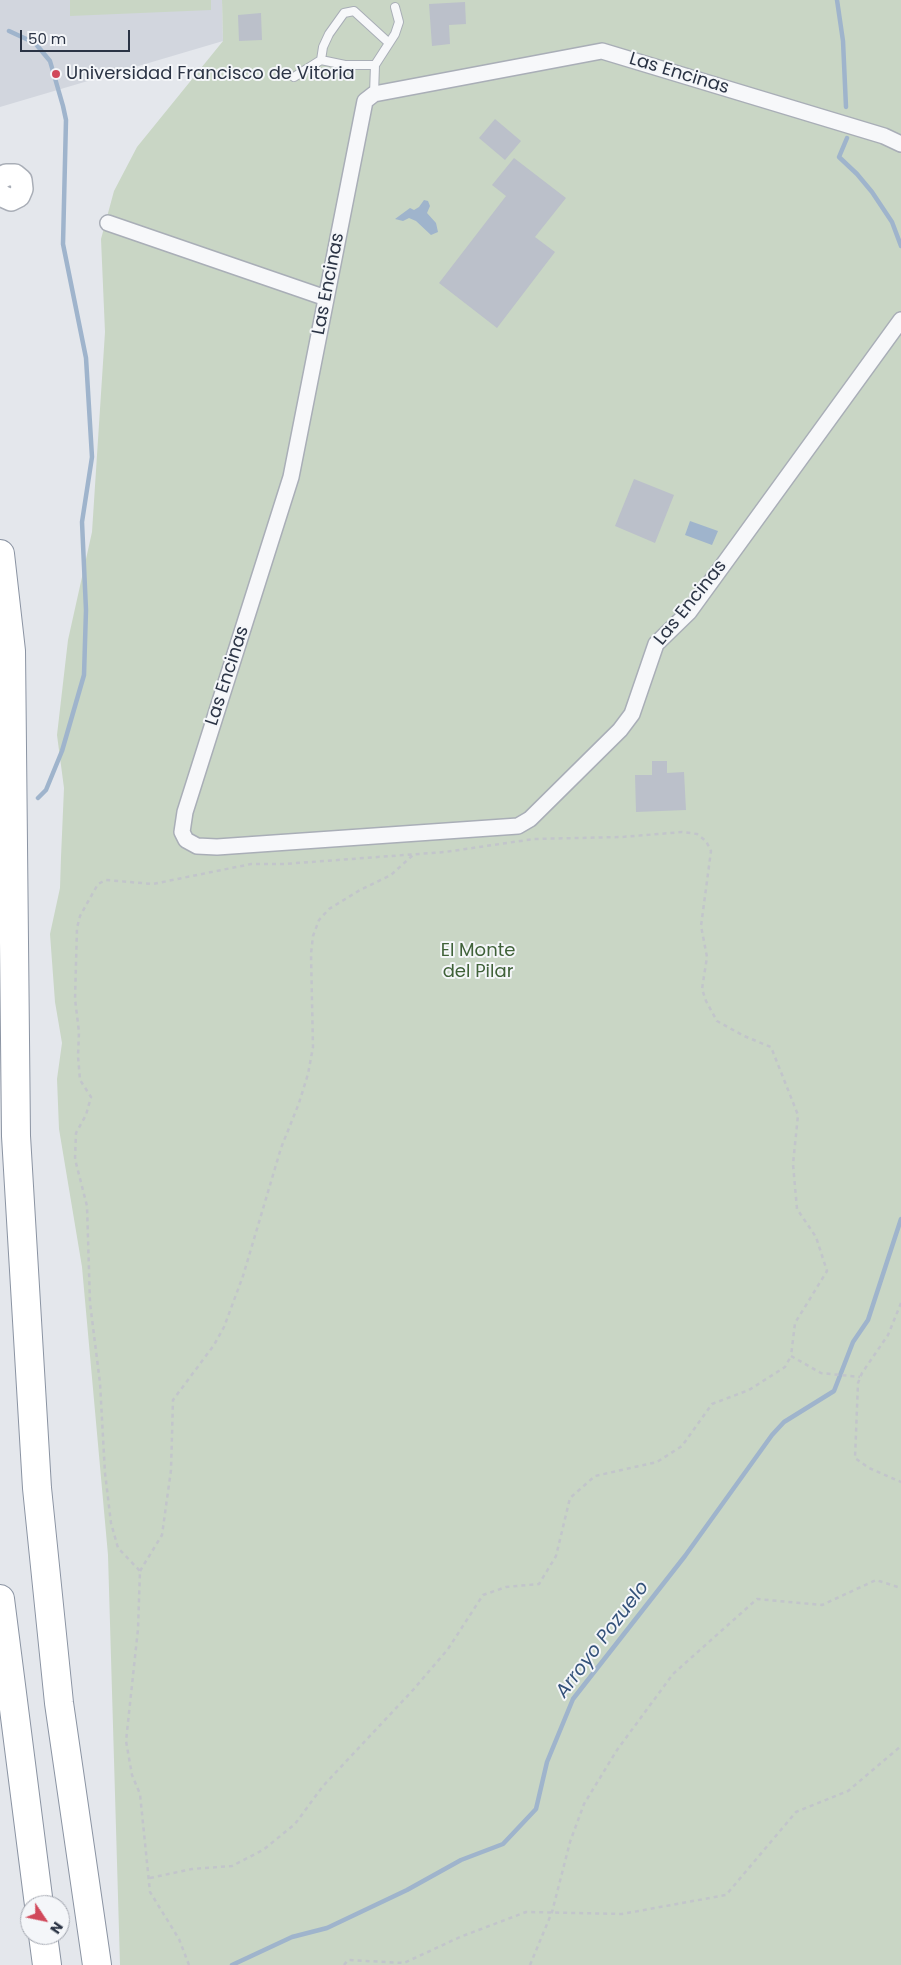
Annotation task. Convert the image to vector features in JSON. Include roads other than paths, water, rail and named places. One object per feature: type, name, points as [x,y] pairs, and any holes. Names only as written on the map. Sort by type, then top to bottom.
[{"type":"highway","points":[[0,554],[11,651],[14,773],[13,935],[16,1136],[37,1488],[59,1703],[97,1965]]},
{"type":"highway","points":[[0,1599],[38,1895]]},
{"type":"highway","points":[[44,1945],[47,1965]]},
{"type":"street","name":"Las Encinas","points":[[901,144],[884,136],[602,51],[374,94],[365,102],[291,477],[185,812],[183,836],[190,844],[217,847],[518,826],[530,819],[620,730],[632,714],[656,644],[689,612],[901,320]]},
{"type":"street","points":[[0,179],[6,175],[14,175],[20,180],[22,188],[15,198],[7,200],[0,196]]},
{"type":"street","points":[[108,223],[326,298]]},
{"type":"lane","points":[[374,94],[375,65],[389,43],[399,22],[395,7]]},
{"type":"lane","points":[[322,60],[323,47],[329,34],[344,12],[354,11],[389,43]]},
{"type":"lane","points":[[294,77],[322,60],[345,65],[375,65]]},
{"type":"water","points":[[424,200],[428,201],[430,206],[427,213],[436,223],[438,232],[431,235],[416,221],[409,218],[403,221],[395,219],[410,208],[414,210],[419,207]]},
{"type":"water","points":[[690,521],[718,531],[712,545],[685,535]]},
{"type":"waterway","name":"Arroyo Pozuelo","points":[[837,0],[843,41],[846,107]]},
{"type":"waterway","points":[[9,31],[35,43],[50,61],[66,120],[63,244],[86,358],[92,457],[82,522],[86,610],[84,675],[62,751],[46,790],[38,798]]},
{"type":"waterway","name":"Arroyo Pozuelo","points":[[847,138],[839,157],[872,192],[892,222],[901,246]]},
{"type":"waterway","name":"Arroyo Pozuelo","points":[[232,1965],[292,1937],[327,1928],[407,1890],[461,1860],[503,1844],[536,1809],[547,1762],[573,1699],[685,1556],[772,1435],[784,1422],[834,1391],[853,1342],[868,1320],[901,1219]]},
{"type":"place","name":"Universidad Francisco de Vitoria","points":[[56,74]]},
{"type":"park label","name":"El Monte del Pilar","points":[[478,961]]}]
